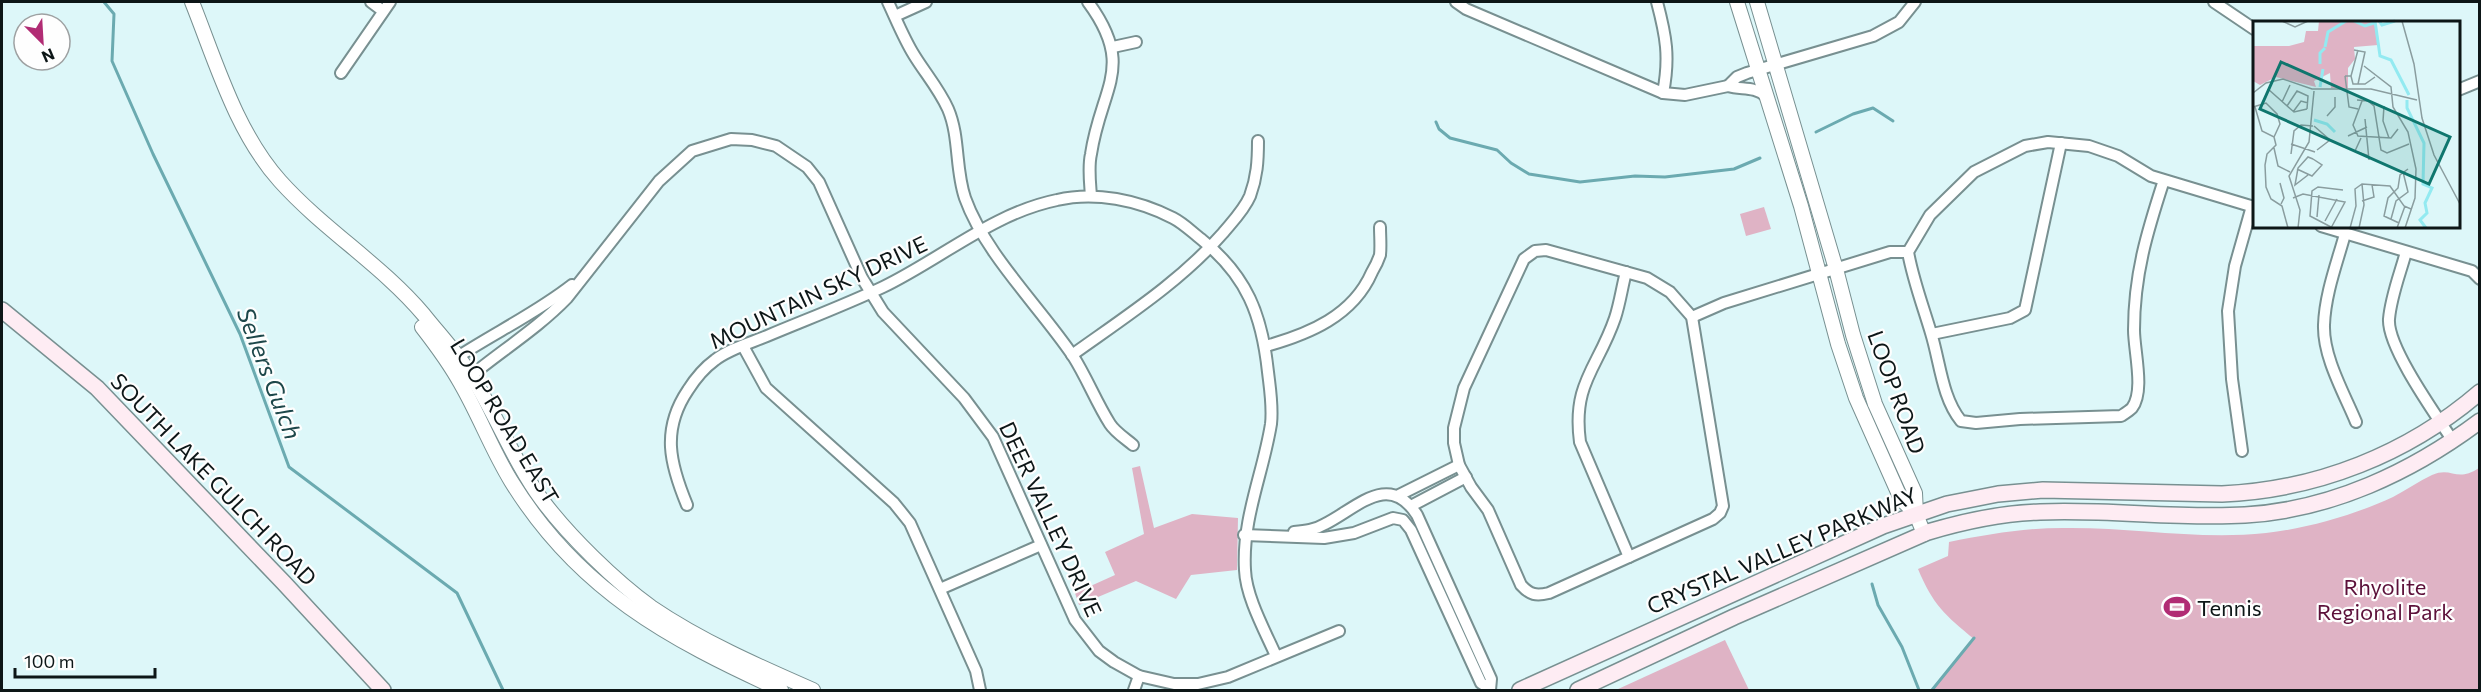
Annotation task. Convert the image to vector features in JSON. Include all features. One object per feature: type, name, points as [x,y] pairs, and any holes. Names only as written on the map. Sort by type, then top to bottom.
[{"type":"main road","name":"SOUTH LAKE GULCH ROAD","points":[[2,310],[97,388],[383,690]]},
{"type":"main road","name":"CRYSTAL VALLEY PARKWAY","points":[[1520,690],[1883,526],[1916,514],[1972,498],[2022,491],[2197,494],[2270,490],[2318,479],[2397,448],[2441,422],[2480,392]]},
{"type":"main road","name":"CRYSTAL VALLEY PARKWAY","points":[[1578,690],[1734,617],[1924,534],[1996,516],[2029,512],[2206,516],[2274,512],[2324,500],[2370,485],[2453,441],[2480,421]]},
{"type":"street","name":"LOOP ROAD EAST","points":[[192,2],[234,108],[256,148],[279,180],[330,229],[413,302],[543,501],[587,551],[660,612],[699,636],[813,690]]},
{"type":"street","points":[[341,73],[386,6],[371,2]]},
{"type":"street","points":[[888,2],[914,55],[929,75],[948,111],[956,136],[959,176],[982,231],[1072,355],[1093,389],[1110,426],[1133,446]]},
{"type":"street","points":[[895,15],[926,2]]},
{"type":"street","points":[[1088,2],[1099,17],[1113,47],[1113,71],[1090,156],[1091,196]]},
{"type":"street","points":[[1456,2],[1466,9],[1664,93],[1685,94],[1728,86],[1739,89],[1751,88],[1766,96]]},
{"type":"street","points":[[1657,2],[1668,45],[1668,70],[1664,93]]},
{"type":"street","name":"LOOP ROAD","points":[[1737,2],[1801,206],[1818,275],[1856,398],[1901,499],[1916,514]]},
{"type":"street","name":"LOOP ROAD","points":[[1757,2],[1836,269],[1853,335],[1875,405],[1915,494],[1916,514]]},
{"type":"street","points":[[1728,86],[1737,76],[1873,36],[1899,22],[1915,2]]},
{"type":"street","points":[[2214,2],[2253,28]]},
{"type":"street","points":[[1113,47],[1136,42]]},
{"type":"street","points":[[2460,89],[2480,81]]},
{"type":"street","name":"DEER VALLEY DRIVE","points":[[581,278],[676,163],[692,151],[731,139],[752,140],[776,146],[807,167],[813,174],[828,200],[870,292],[883,312],[964,398],[990,431],[1075,620],[1086,637],[1114,662],[1139,676],[1174,684],[1198,684],[1227,677],[1339,631]]},
{"type":"street","points":[[1072,355],[1165,288],[1210,247],[1240,213],[1249,198],[1258,171],[1258,141]]},
{"type":"street","points":[[2164,180],[2143,244],[2137,280],[2134,330],[2139,394],[2132,408],[2121,416],[2020,419],[1976,423],[1961,421],[1952,410],[1932,334],[1912,273],[1908,252],[1930,215],[1974,172],[2025,146],[2048,141],[2089,146],[2118,156],[2151,176],[2253,206],[2235,266],[2228,311],[2232,379],[2242,451]]},
{"type":"street","points":[[1932,334],[2010,318],[2025,310],[2061,143]]},
{"type":"street","name":"MOUNTAIN SKY DRIVE","points":[[687,504],[673,470],[671,433],[686,393],[716,359],[910,273],[1032,205],[1059,199],[1091,196],[1139,203],[1175,219],[1210,247],[1230,266],[1245,287],[1256,310],[1266,346],[1272,395],[1271,422],[1244,535],[1245,574],[1257,614],[1276,656]]},
{"type":"street","points":[[1266,346],[1301,336],[1328,323],[1349,305],[1368,283],[1380,255],[1380,227]]},
{"type":"street","points":[[2327,228],[2472,271],[2480,279]]},
{"type":"street","points":[[2345,234],[2329,291],[2324,326],[2330,359],[2356,422]]},
{"type":"street","points":[[1546,250],[1647,278],[1670,292],[1692,317],[1723,506],[1720,513],[1713,519],[1549,593],[1538,596],[1528,593],[1521,585],[1488,510],[1459,465],[1454,443],[1457,408],[1464,388],[1524,259],[1535,251],[1546,250]]},
{"type":"street","points":[[1692,317],[1724,303],[1890,252],[1908,252]]},
{"type":"street","points":[[2406,252],[2392,300],[2389,322],[2396,349],[2453,441]]},
{"type":"street","points":[[1626,272],[1615,318],[1578,402],[1577,422],[1580,442],[1629,557]]},
{"type":"street","points":[[453,360],[554,300],[581,278]]},
{"type":"street","points":[[466,380],[549,316],[567,298],[581,278]]},
{"type":"street","points":[[743,346],[754,369],[772,394],[900,510],[910,523],[976,671],[980,690]]},
{"type":"street","name":"LOOP ROAD EAST","points":[[466,380],[511,481],[543,527],[573,560],[618,601],[656,626],[707,656],[781,690]]},
{"type":"street","points":[[1275,535],[1313,530],[1376,496],[1399,495],[1459,465]]},
{"type":"street","points":[[1411,506],[1466,477]]},
{"type":"street","points":[[1244,535],[1332,537],[1354,533],[1393,518],[1403,520],[1411,530],[1481,683],[1490,689],[1491,679],[1411,506],[1399,495]]},
{"type":"street","points":[[1916,514],[1924,534]]},
{"type":"street","points":[[940,589],[1041,545]]},
{"type":"street","points":[[1134,690],[1139,676]]},
{"type":"green space","points":[[1764,207],[1771,229],[1746,236],[1740,214]]},
{"type":"green space","points":[[1140,466],[1154,528],[1192,514],[1238,518],[1237,570],[1191,575],[1176,599],[1136,581],[1079,605],[1075,593],[1115,575],[1105,552],[1144,534],[1132,468]]},
{"type":"green space","name":"Rhyolite Regional Park","points":[[2479,468],[2479,690],[1932,690],[1974,639],[1935,601],[1918,569],[1948,556],[1949,542],[1979,536],[2055,528],[2217,535],[2282,531],[2363,510],[2439,473],[2465,474]]},
{"type":"green space","points":[[1725,640],[1749,690],[1616,690]]},
{"type":"waterway","name":"Sellers Gulch","points":[[104,2],[114,14],[112,61],[153,154],[240,334],[289,467],[457,593],[503,690]]},
{"type":"waterway","points":[[1816,132],[1853,114],[1873,108],[1893,121]]},
{"type":"waterway","points":[[1436,122],[1439,129],[1450,138],[1497,150],[1511,163],[1529,174],[1580,182],[1635,176],[1665,177],[1734,169],[1760,158]]},
{"type":"waterway","points":[[1872,584],[1878,605],[1902,647],[1919,690]]},
{"type":"waterway","points":[[1932,690],[1974,638]]},
{"type":"place","name":"Tennis","points":[[2177,607]]}]
